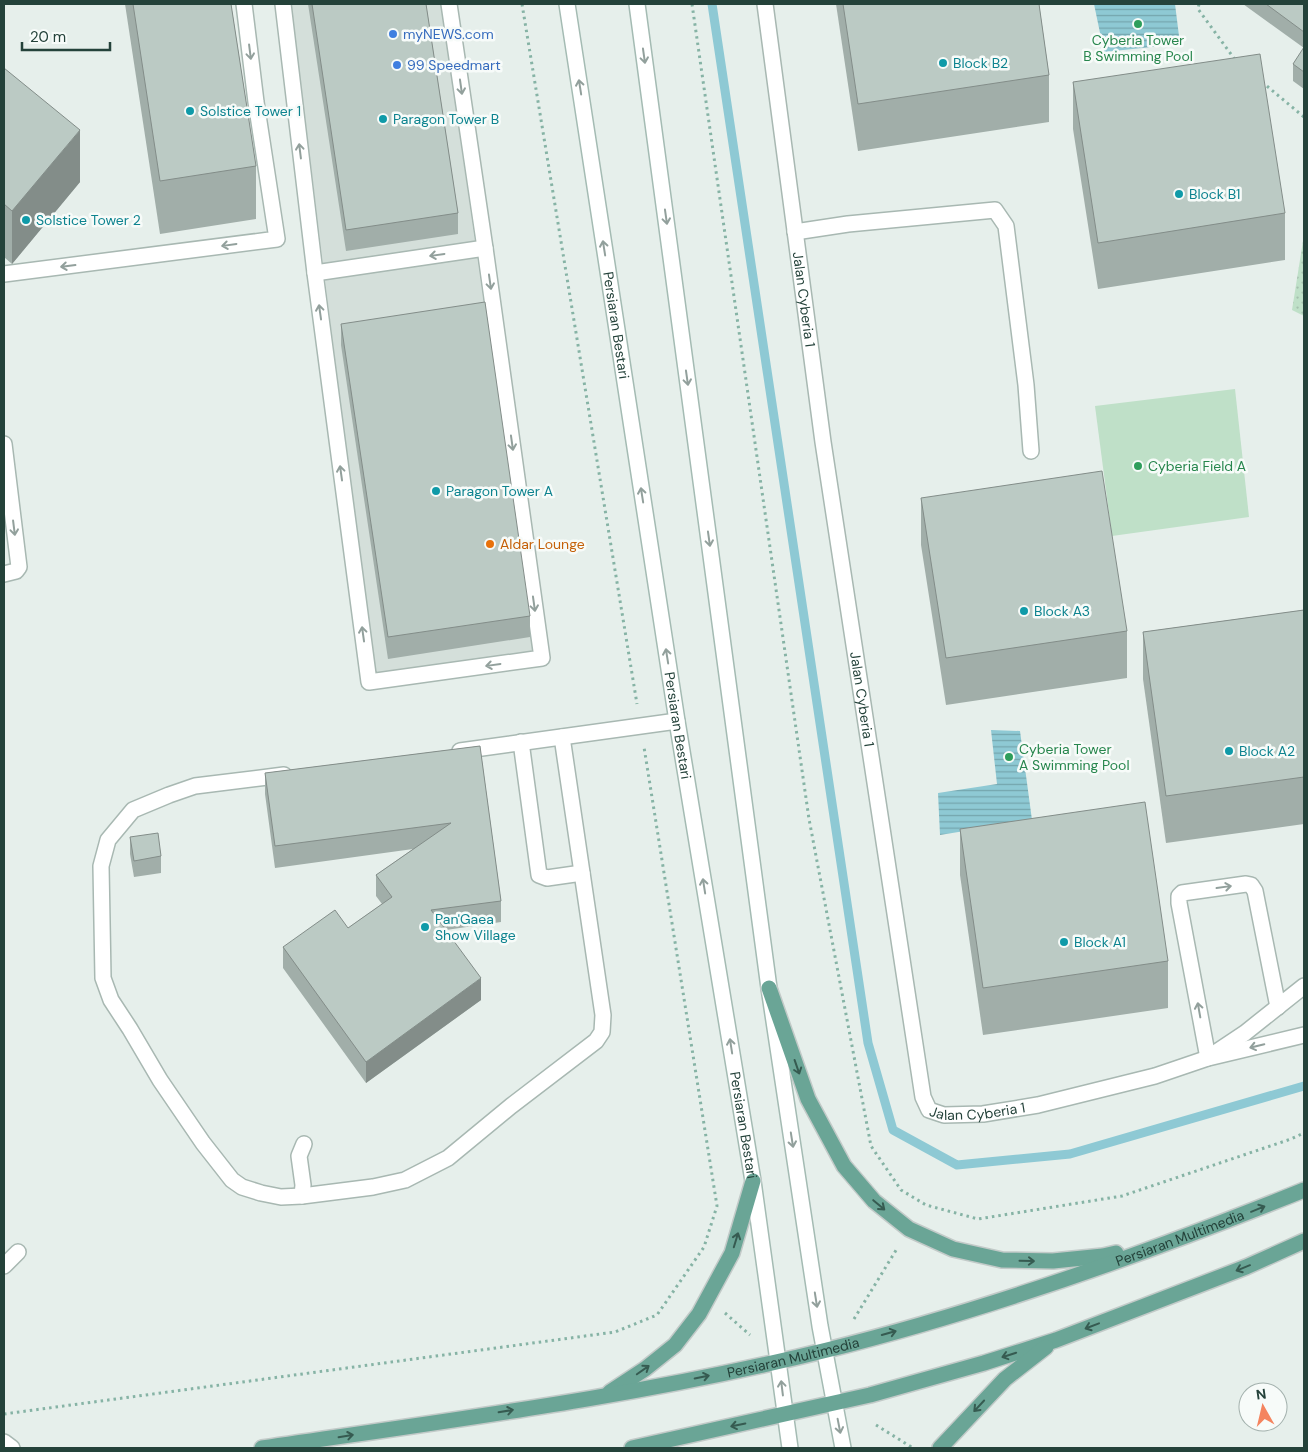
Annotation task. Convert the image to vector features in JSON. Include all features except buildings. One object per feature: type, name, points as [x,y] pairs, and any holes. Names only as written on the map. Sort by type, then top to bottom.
[{"type":"main road","points":[[4,274],[277,239],[256,102],[244,4]]},
{"type":"main road","points":[[283,4],[315,273],[369,682],[542,658],[449,4]]},
{"type":"main road","name":"Persiaran Bestari","points":[[567,4],[677,721],[753,1180],[790,1448]]},
{"type":"main road","name":"Jalan Cyberia 1","points":[[765,4],[826,462],[923,1097],[929,1110],[944,1116],[983,1114],[1038,1105],[1155,1076],[1208,1058],[1304,1036]]},
{"type":"main road","points":[[635,5],[769,988],[825,1351],[843,1448]]},
{"type":"main road","points":[[795,232],[848,224],[995,210],[1006,226],[1026,385],[1031,451]]},
{"type":"main road","points":[[315,273],[485,248]]},
{"type":"main road","points":[[4,444],[19,568],[16,571],[4,574]]},
{"type":"main road","points":[[443,753],[677,721]]},
{"type":"main road","points":[[299,774],[195,786],[133,810],[108,840],[101,866],[103,978],[110,1000],[130,1029],[160,1080],[203,1143],[232,1180],[242,1187],[281,1197],[373,1188],[405,1180],[448,1158],[511,1106],[596,1041],[602,1032],[603,1016],[562,737]]},
{"type":"main road","points":[[521,742],[539,875],[547,878],[582,873]]},
{"type":"main road","points":[[1208,1058],[1179,903],[1179,896],[1182,893],[1246,884],[1252,885],[1255,891],[1278,1006]]},
{"type":"main road","name":"Jalan Cyberia 1","points":[[1208,1058],[1245,1033],[1304,986]]},
{"type":"main road","points":[[769,988],[808,1100],[844,1166],[874,1201],[909,1229],[953,1249],[1002,1260],[1053,1261],[1103,1256],[1181,1238]]},
{"type":"main road","points":[[302,1196],[303,1185],[299,1156],[304,1144]]},
{"type":"main road","points":[[602,1397],[645,1369],[675,1345],[699,1314],[732,1253],[753,1180]]},
{"type":"main road","name":"Persiaran Multimedia","points":[[262,1448],[602,1397],[825,1351],[933,1321],[1056,1282],[1181,1238],[1304,1190]]},
{"type":"main road","points":[[632,1448],[870,1395],[984,1363],[1056,1340],[1246,1267],[1304,1242]]},
{"type":"main road","points":[[4,1266],[14,1253]]},
{"type":"main road","points":[[940,1448],[1005,1379],[1056,1340]]},
{"type":"main road","points":[[4,1442],[12,1448]]},
{"type":"path","points":[[4,1414],[615,1332],[657,1315],[704,1247],[717,1206],[641,727],[522,4]]},
{"type":"path","points":[[1199,4],[1198,9],[1232,58],[1239,64]]},
{"type":"path","points":[[1254,76],[1304,117]]},
{"type":"path","points":[[854,1319],[909,1229]]},
{"type":"path","points":[[876,1425],[914,1448]]},
{"type":"shaded area","points":[[291,4],[441,4],[533,651],[374,675]]},
{"type":"green space","points":[[1304,142],[1304,316],[1292,310],[1303,241]]},
{"type":"green space","points":[[1235,389],[1249,517],[1112,536],[1095,406]]},
{"type":"water","name":"Cyberia Tower B Swimming Pool","points":[[1094,4],[1175,4],[1180,44],[1104,52]]},
{"type":"water","name":"Cyberia Tower A Swimming Pool","points":[[991,730],[1020,731],[1032,820],[940,835],[938,793],[997,784]]},
{"type":"waterway","points":[[712,4],[868,1043],[893,1130],[957,1165],[1070,1154],[1304,1086]]},
{"type":"place","name":"Cyberia Tower B Swimming Pool","points":[[1138,24]]},
{"type":"place","name":"myNEWS.com","points":[[393,34]]},
{"type":"place","name":"Block B2","points":[[943,63]]},
{"type":"place","name":"99 Speedmart","points":[[397,65]]},
{"type":"place","name":"Solstice Tower 1","points":[[190,111]]},
{"type":"place","name":"Paragon Tower B","points":[[383,119]]},
{"type":"place","name":"Block B1","points":[[1179,194]]},
{"type":"place","name":"Solstice Tower 2","points":[[26,220]]},
{"type":"place","name":"Cyberia Field A","points":[[1138,466]]},
{"type":"place","name":"Paragon Tower A","points":[[436,491]]},
{"type":"place","name":"Aldar Lounge","points":[[490,544]]},
{"type":"place","name":"Block A3","points":[[1024,611]]},
{"type":"place","name":"Block A2","points":[[1229,751]]},
{"type":"place","name":"Cyberia Tower A Swimming Pool","points":[[1009,757]]},
{"type":"place","name":"Pan'Gaea Show Village","points":[[425,927]]},
{"type":"place","name":"Block A1","points":[[1064,942]]}]
